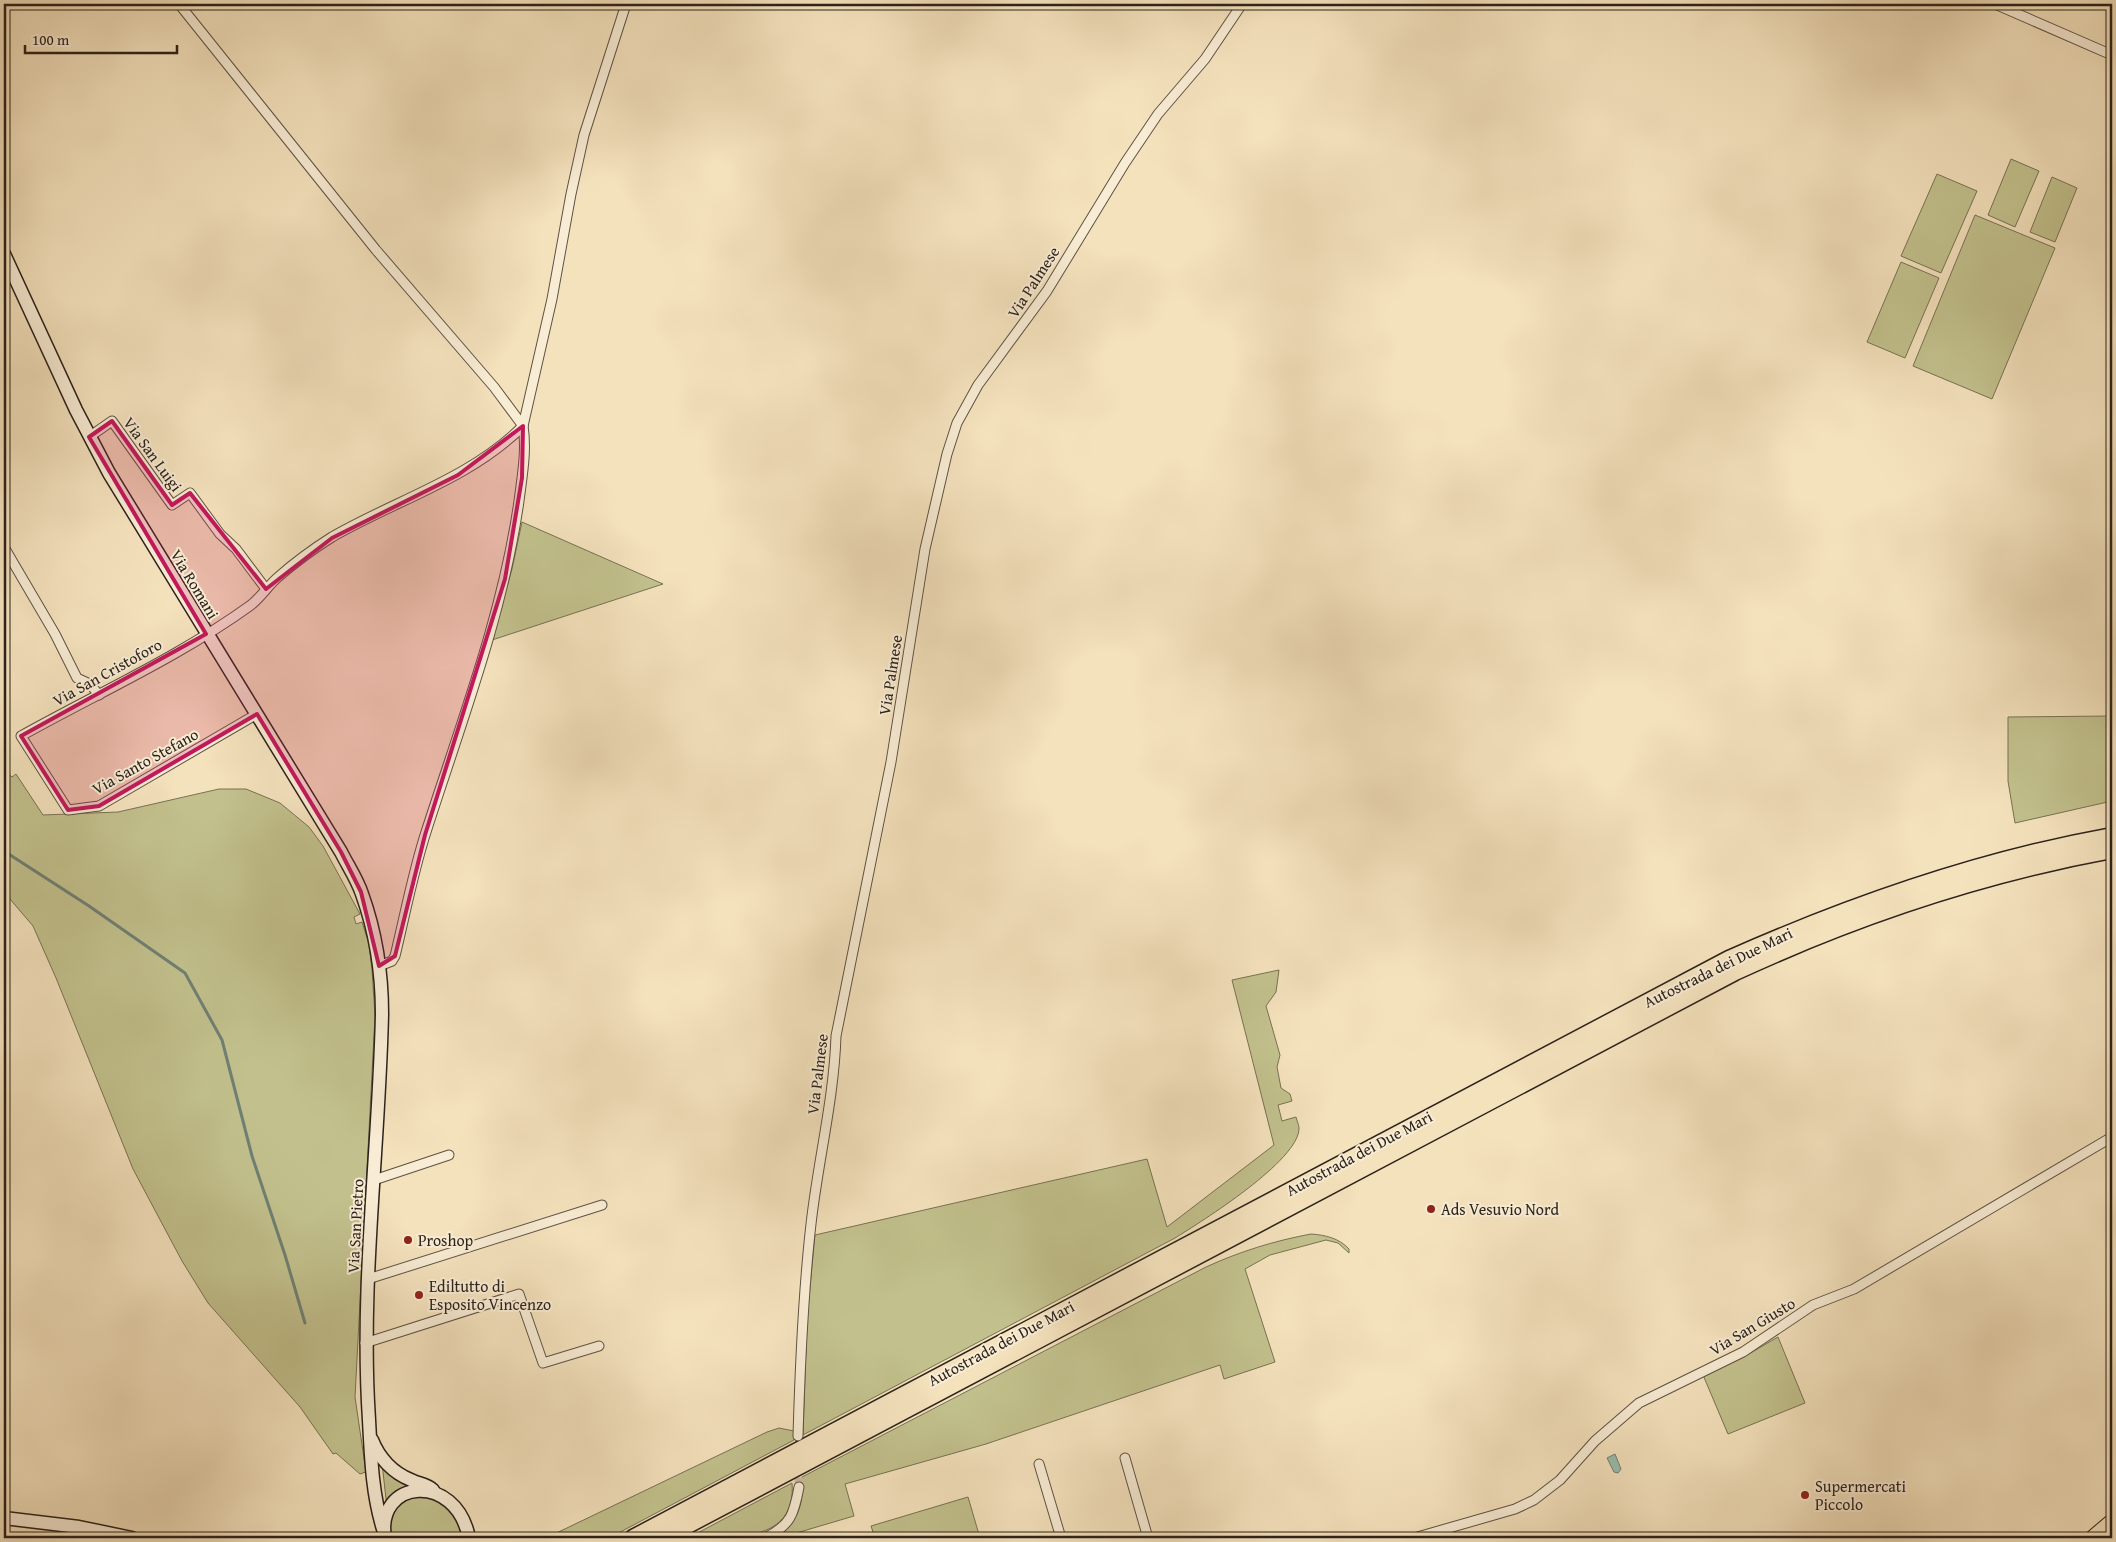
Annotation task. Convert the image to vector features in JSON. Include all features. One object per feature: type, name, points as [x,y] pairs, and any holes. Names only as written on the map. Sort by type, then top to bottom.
[{"type":"highway","name":"Autostrada dei Due Mari","points":[[633,1538],[1621,1014],[1729,959],[1790,932],[1918,884],[2028,853],[2112,836]]},
{"type":"highway","name":"Autostrada dei Due Mari","points":[[663,1538],[1735,972],[1829,931],[1922,898],[2031,867],[2112,850]]},
{"type":"main road","points":[[2092,1538],[2112,1521]]},
{"type":"street","points":[[178,4],[376,250],[494,387],[524,426]]},
{"type":"street","points":[[379,966],[392,961],[395,956],[425,835],[469,700],[505,579],[522,478],[524,426],[552,299],[571,194],[584,135],[626,4]]},
{"type":"street","name":"Via Palmese","points":[[798,1436],[803,1329],[811,1224],[835,1067],[836,1036],[891,762],[925,549],[947,454],[957,423],[978,385],[1047,291],[1125,162],[1158,114],[1205,59],[1242,4]]},
{"type":"street","points":[[1995,4],[2112,55]]},
{"type":"street","name":"Via Romani","points":[[4,254],[89,437],[108,473],[341,852],[361,892],[371,924]]},
{"type":"street","name":"Via San Luigi","points":[[89,437],[112,421],[172,505],[190,493],[220,534],[236,549],[266,589]]},
{"type":"street","name":"Via San Cristoforo","points":[[21,736],[99,695],[206,634],[252,603],[278,577],[332,538],[458,474],[508,441],[524,426]]},
{"type":"street","points":[[4,547],[55,634],[77,678],[90,684],[99,695]]},
{"type":"street","name":"Via Santo Stefano","points":[[21,736],[68,810],[99,806],[257,714]]},
{"type":"street","name":"Via San Pietro","points":[[371,924],[382,985],[381,1044],[365,1343],[370,1462],[384,1534]]},
{"type":"street","name":"Via San Giusto","points":[[1414,1538],[1515,1509],[1534,1500],[1560,1480],[1595,1441],[1639,1404],[1743,1352],[1814,1306],[1854,1289],[2112,1137]]},
{"type":"street","points":[[374,1180],[449,1155]]},
{"type":"street","points":[[368,1279],[602,1206]]},
{"type":"street","points":[[365,1343],[519,1294],[543,1363],[599,1346]]},
{"type":"street","points":[[370,1436],[380,1456],[400,1476],[429,1486],[450,1501],[466,1522],[469,1538]]},
{"type":"street","points":[[1125,1458],[1148,1538]]},
{"type":"street","points":[[1039,1464],[1061,1538]]},
{"type":"street","points":[[765,1538],[782,1530],[794,1512],[799,1487]]},
{"type":"street","points":[[384,1534],[385,1516],[398,1498],[410,1492],[436,1492]]},
{"type":"street","points":[[4,1518],[79,1527],[132,1538]]},
{"type":"highlighted area","points":[[112,421],[172,505],[190,493],[266,589],[332,538],[458,475],[523,426],[522,478],[505,579],[425,835],[395,956],[379,966],[361,892],[341,852],[257,714],[99,806],[68,810],[21,736],[206,634],[89,437]]},
{"type":"shaded area","points":[[2011,159],[2039,171],[2015,227],[1988,215]]},
{"type":"shaded area","points":[[1937,174],[1977,191],[1941,273],[1901,256]]},
{"type":"shaded area","points":[[2052,177],[2077,188],[2055,242],[2030,232]]},
{"type":"shaded area","points":[[1975,215],[2055,248],[1992,399],[1913,366]]},
{"type":"shaded area","points":[[1901,262],[1939,278],[1905,358],[1867,342]]},
{"type":"shaded area","points":[[522,522],[663,584],[492,640],[512,569]]},
{"type":"shaded area","points":[[2112,716],[2112,801],[2015,823],[2008,781],[2008,717]]},
{"type":"shaded area","points":[[4,769],[12,777],[16,774],[43,815],[118,812],[219,789],[246,789],[280,803],[309,827],[323,846],[360,914],[354,917],[356,924],[362,922],[369,944],[375,1016],[355,1397],[366,1472],[360,1474],[336,1453],[333,1454],[300,1407],[208,1303],[182,1261],[133,1169],[33,926],[4,892]]},
{"type":"shaded area","points":[[1279,970],[1276,992],[1266,1006],[1280,1055],[1277,1067],[1281,1088],[1290,1094],[1292,1101],[1278,1105],[1282,1121],[1296,1117],[1299,1128],[1295,1141],[1284,1156],[1267,1173],[1226,1205],[1175,1238],[803,1435],[807,1318],[815,1235],[1147,1159],[1167,1227],[1274,1145],[1232,980]]},
{"type":"shaded area","points":[[1311,1234],[1327,1236],[1336,1240],[1349,1249],[1349,1253],[1338,1243],[1326,1240],[1270,1255],[1245,1269],[1275,1362],[1224,1379],[1220,1365],[986,1444],[845,1484],[854,1516],[793,1534],[794,1538],[773,1538],[788,1527],[798,1513],[802,1496],[802,1477],[1206,1267],[1258,1247]]},
{"type":"shaded area","points":[[1778,1337],[1805,1403],[1728,1434],[1703,1375],[1747,1355]]},
{"type":"shaded area","points":[[779,1428],[794,1431],[794,1440],[609,1538],[546,1538],[767,1432]]},
{"type":"shaded area","points":[[1615,1454],[1621,1469],[1618,1473],[1614,1472],[1607,1458]]},
{"type":"shaded area","points":[[382,1463],[416,1487],[387,1508]]},
{"type":"shaded area","points":[[792,1483],[791,1502],[784,1516],[773,1526],[759,1533],[742,1536],[688,1538]]},
{"type":"shaded area","points":[[429,1495],[447,1507],[455,1517],[461,1538],[392,1538],[391,1517],[402,1499]]},
{"type":"shaded area","points":[[968,1497],[980,1538],[875,1538],[871,1526]]},
{"type":"waterway","points":[[4,851],[89,906],[185,973],[222,1040],[252,1156],[285,1255],[305,1323]]},
{"type":"tunnel","points":[[799,1464],[799,1487]]},
{"type":"place","name":"Ads Vesuvio Nord","points":[[1431,1209]]},
{"type":"place","name":"Proshop","points":[[408,1240]]},
{"type":"place","name":"Ediltutto di Esposito Vincenzo","points":[[419,1295]]},
{"type":"place","name":"Supermercati Piccolo","points":[[1805,1495]]}]
